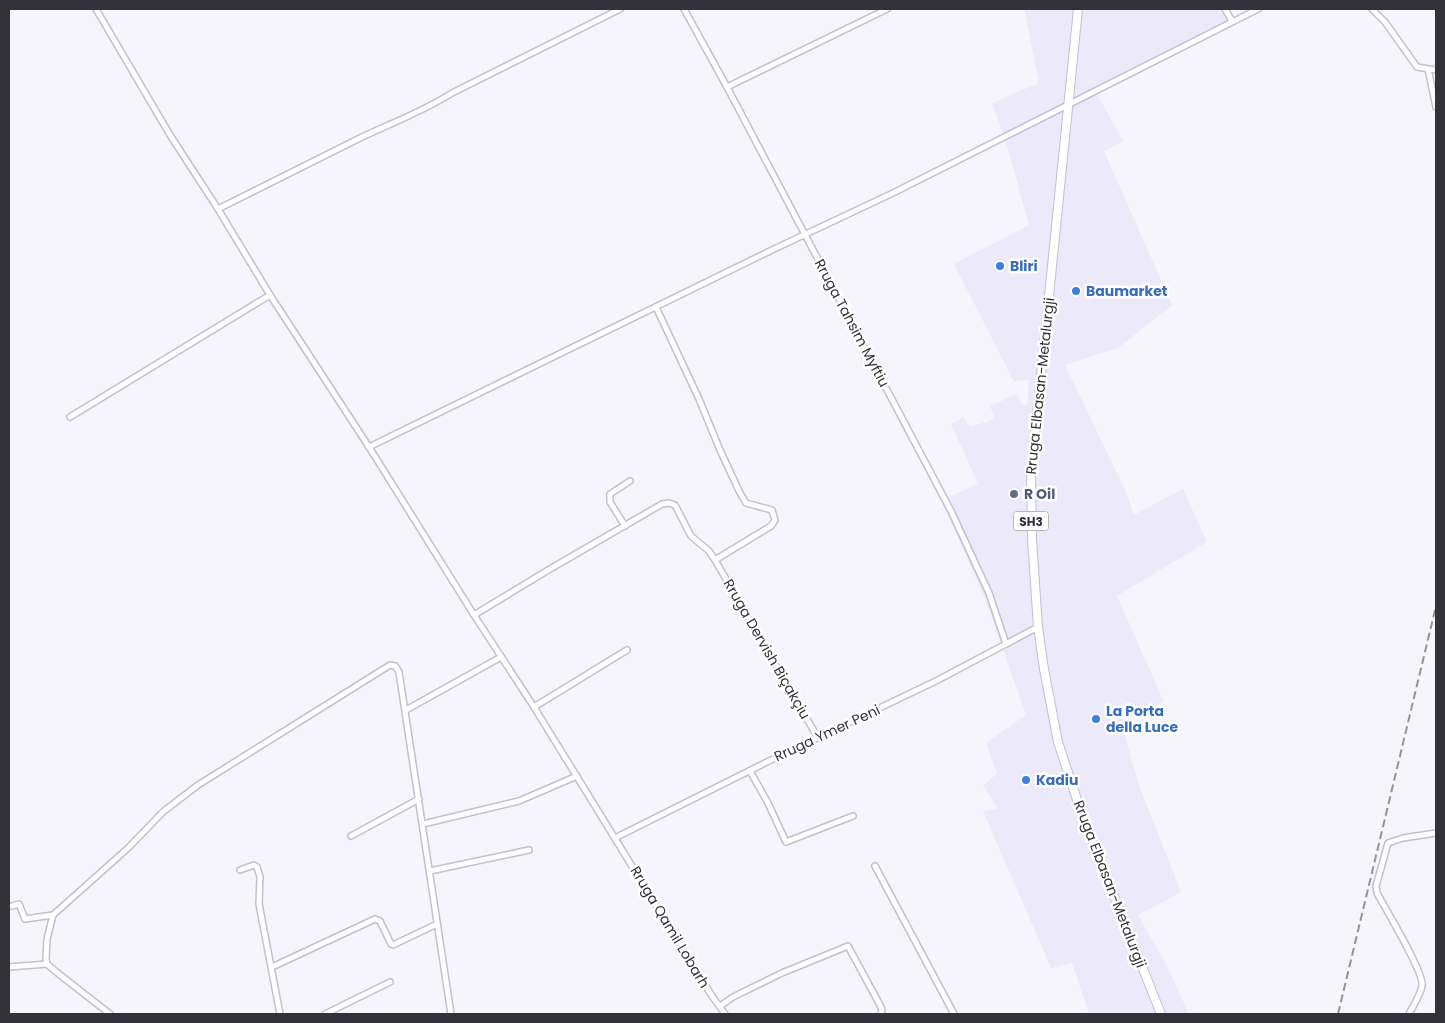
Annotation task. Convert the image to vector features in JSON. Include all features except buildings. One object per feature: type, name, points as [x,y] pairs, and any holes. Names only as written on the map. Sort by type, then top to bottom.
[{"type":"main road","name":"Rruga Elbasan-Metalurgji","points":[[1078,9],[1031,474],[1032,539],[1038,627],[1058,742],[1084,821],[1161,1014]]},
{"type":"street","name":"Rruga Qamil Lobarh","points":[[96,9],[170,135],[270,295],[534,707],[726,1014]]},
{"type":"street","points":[[218,210],[325,155],[432,106],[620,9]]},
{"type":"street","name":"Rruga Tahsim Myftiu","points":[[684,9],[805,234],[972,553],[989,593],[1006,644]]},
{"type":"street","points":[[727,87],[887,9]]},
{"type":"street","points":[[1225,9],[1232,21]]},
{"type":"street","points":[[369,447],[926,176],[1258,9]]},
{"type":"street","points":[[1372,9],[1385,22],[1417,67],[1436,70]]},
{"type":"street","points":[[1428,69],[1436,107]]},
{"type":"street","points":[[70,417],[270,295]]},
{"type":"street","points":[[656,307],[740,493],[746,502],[772,510],[775,520],[771,526],[716,560]]},
{"type":"street","points":[[474,615],[625,526],[609,498],[610,494],[630,481]]},
{"type":"street","name":"Rruga Dervish Biçakçiu","points":[[625,526],[662,504],[669,503],[674,505],[691,536],[709,550],[716,560],[818,738]]},
{"type":"street","name":"Rruga Ymer Peni","points":[[616,838],[777,756],[936,681],[1038,627]]},
{"type":"street","points":[[534,707],[627,650]]},
{"type":"street","points":[[406,710],[501,657]]},
{"type":"street","points":[[110,1014],[54,971],[48,964],[46,958],[46,939],[53,916],[127,849],[164,811],[198,785],[390,665],[395,666],[399,672],[406,710],[451,1014]]},
{"type":"street","points":[[750,771],[768,803],[786,842],[853,816]]},
{"type":"street","points":[[423,824],[519,801],[577,776]]},
{"type":"street","points":[[351,836],[419,799]]},
{"type":"street","points":[[1409,1014],[1423,982],[1406,944],[1377,893],[1376,886],[1388,843],[1403,838],[1436,833]]},
{"type":"street","points":[[430,871],[528,850]]},
{"type":"street","points":[[240,870],[254,865],[257,867],[260,877],[260,904],[280,1014]]},
{"type":"street","points":[[876,866],[954,1014]]},
{"type":"street","points":[[12,906],[19,904],[25,919],[53,916]]},
{"type":"street","points":[[272,967],[375,919],[380,921],[393,945],[437,924]]},
{"type":"street","points":[[720,1006],[733,997],[782,973],[848,946],[880,1005],[881,1014]]},
{"type":"street","points":[[9,967],[48,964]]},
{"type":"street","points":[[325,1014],[390,982]]},
{"type":"shaded area","points":[[1024,9],[1225,9],[1232,21],[1095,90],[1123,141],[1104,151],[1172,305],[1118,348],[1065,365],[1127,494],[1134,515],[1183,489],[1207,542],[1117,596],[1164,702],[1121,722],[1140,788],[1181,892],[1138,915],[1167,966],[1189,1014],[1089,1014],[1072,963],[1051,968],[983,811],[998,809],[983,785],[997,774],[986,743],[1026,715],[984,596],[941,500],[978,484],[951,424],[963,417],[970,427],[995,419],[990,406],[1017,394],[1022,405],[1027,405],[1029,379],[1014,382],[954,264],[1029,225],[1006,142],[992,103],[1039,83]]},
{"type":"railway","points":[[1338,1014],[1436,606]]},
{"type":"place","name":"Bliri","points":[[1000,266]]},
{"type":"place","name":"Baumarket","points":[[1076,291]]},
{"type":"place","name":"R Oil","points":[[1014,494]]},
{"type":"place","name":"La Porta della Luce","points":[[1096,719]]},
{"type":"place","name":"Kadiu","points":[[1026,780]]}]
